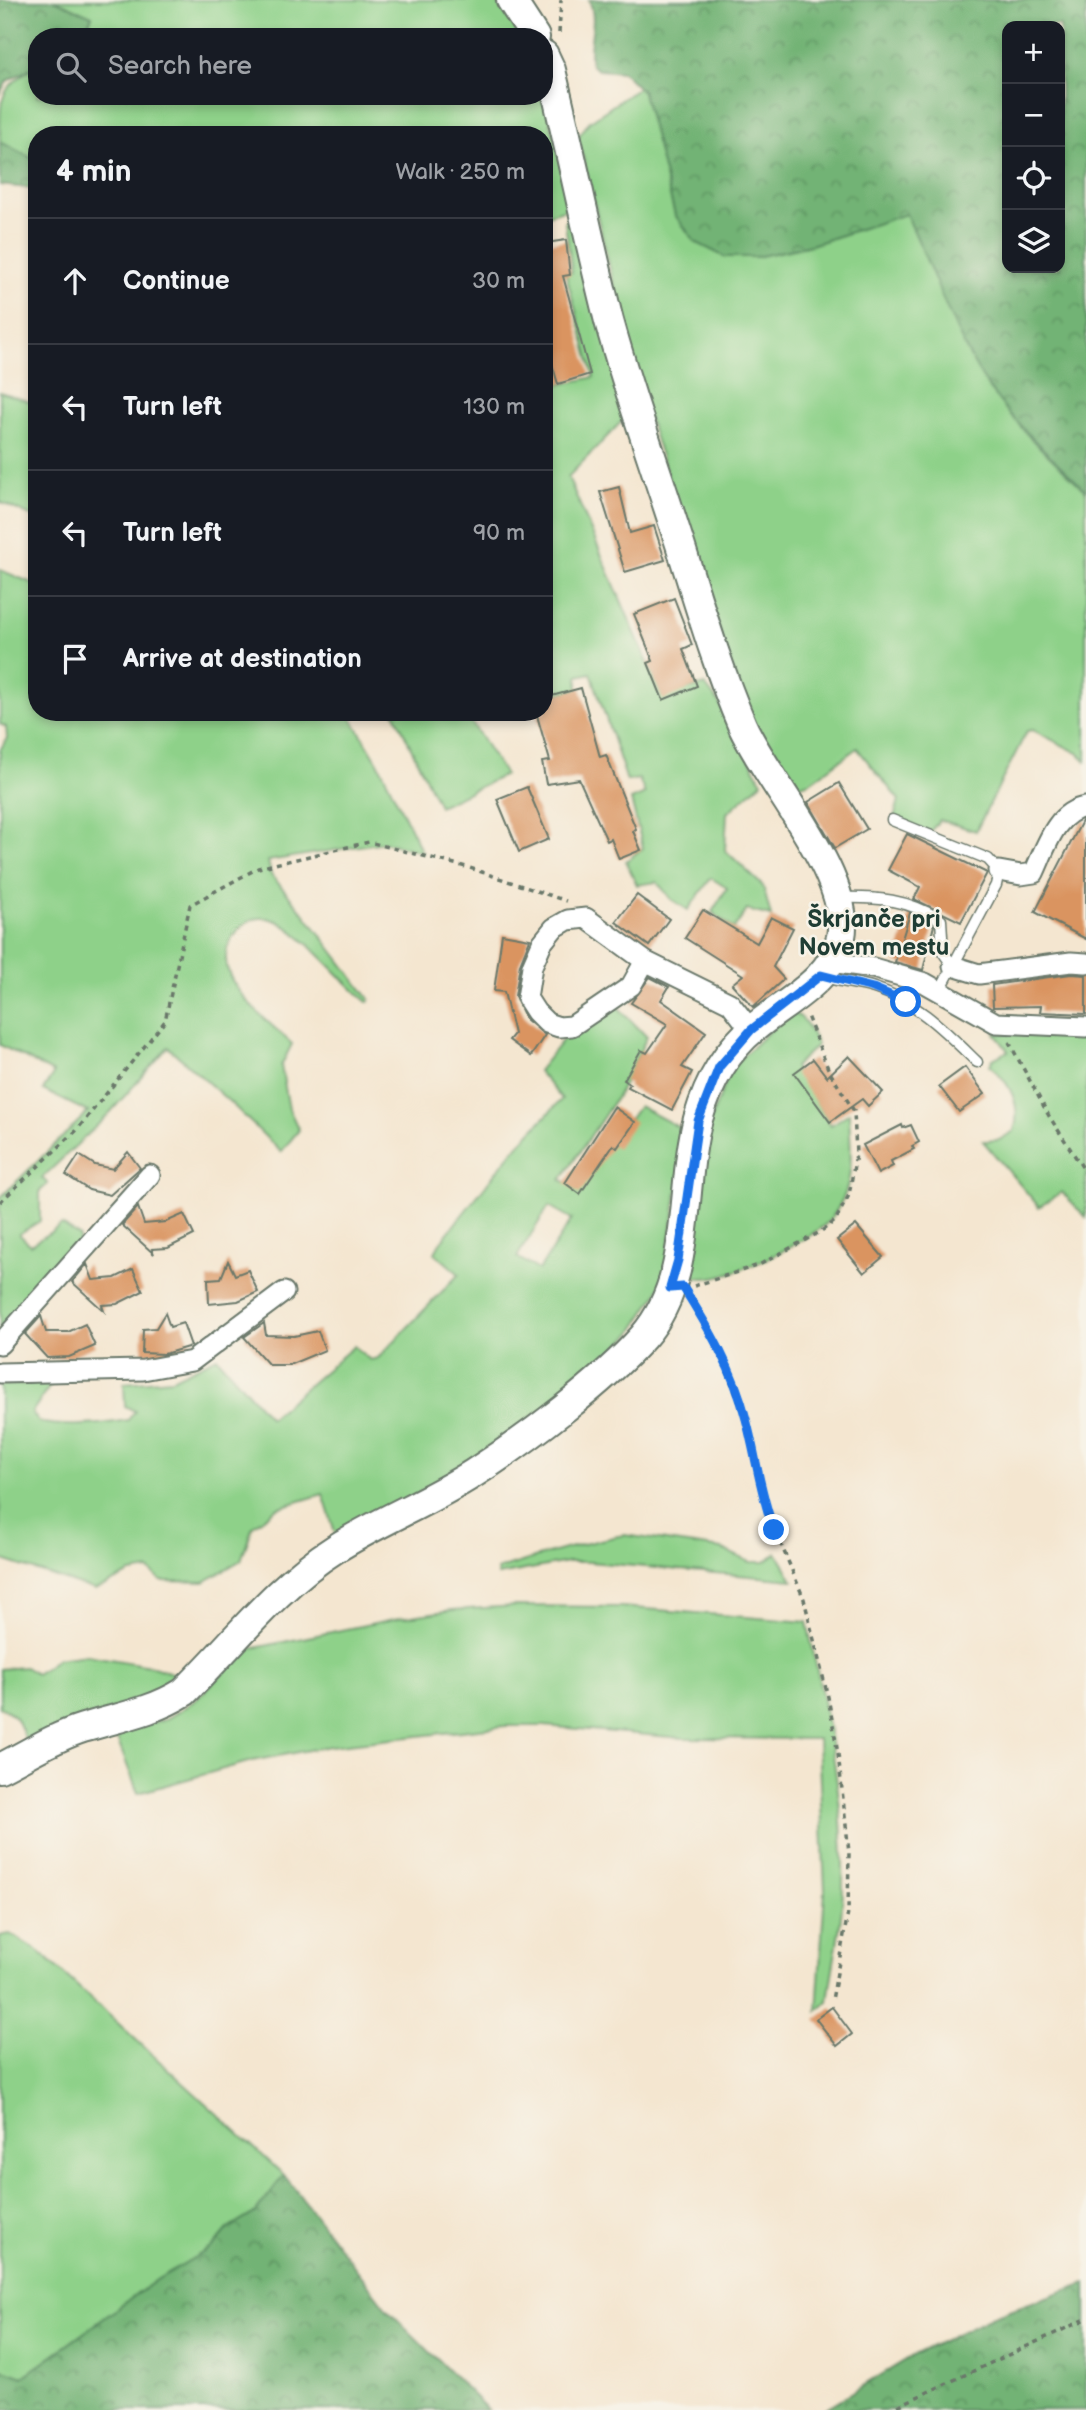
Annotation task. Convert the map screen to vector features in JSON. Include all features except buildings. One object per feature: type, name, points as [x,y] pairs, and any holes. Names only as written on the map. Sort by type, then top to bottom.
[{"type":"street","points":[[511,0],[529,28]]},
{"type":"street","points":[[0,1769],[80,1729],[141,1713],[165,1704],[184,1692],[303,1572],[335,1549],[474,1474],[545,1422],[624,1356],[656,1319],[676,1287],[698,1121],[719,1067],[751,1030],[826,969],[841,939],[842,919],[838,898],[822,859],[754,751],[724,683],[610,321],[553,79]]},
{"type":"street","points":[[999,871],[1021,875],[1034,873],[1062,816],[1073,809],[1086,807]]},
{"type":"street","points":[[645,961],[631,986],[572,1026],[559,1027],[547,1023],[527,998],[533,966],[554,928],[568,920],[586,918],[645,961],[730,1003],[751,1030]]},
{"type":"street","points":[[953,966],[979,974],[1086,962]]},
{"type":"street","points":[[826,969],[892,973],[940,990],[975,1014],[996,1023],[1086,1027]]},
{"type":"street","points":[[0,1344],[150,1175]]},
{"type":"street","points":[[0,1373],[143,1370],[192,1361],[284,1292]]},
{"type":"lane","points":[[892,820],[988,859],[999,871],[996,885],[940,990]]},
{"type":"lane","points":[[838,898],[879,897],[901,901],[930,913],[941,920],[943,951],[953,966]]},
{"type":"lane","points":[[826,969],[906,1002],[951,1037],[977,1062]]},
{"type":"path","points":[[0,1202],[76,1131],[165,1021],[190,905],[258,868],[369,842],[470,868],[551,894],[573,905],[586,918]]},
{"type":"path","points":[[796,996],[815,1030],[829,1071],[854,1111],[856,1154],[849,1195],[835,1221],[800,1244],[759,1265],[723,1278],[676,1287],[716,1342],[734,1384],[746,1419],[767,1511],[814,1630],[838,1754],[849,1852],[848,1913],[832,2000]]},
{"type":"path","points":[[996,1023],[1012,1045],[1049,1116],[1086,1173]]},
{"type":"path","points":[[889,2410],[1086,2319]]},
{"type":"green space","points":[[0,0],[54,0],[92,16],[86,28],[28,28],[28,70],[7,81],[0,93]]},
{"type":"green space","points":[[54,0],[496,0],[515,28],[86,28],[92,16]]},
{"type":"green space","points":[[589,0],[1086,0],[1086,491],[1024,430],[977,370],[955,327],[906,214],[811,245],[756,257],[725,257],[695,242],[675,215],[643,92],[623,72],[598,70],[591,65],[593,17]]},
{"type":"green space","points":[[28,72],[28,105],[546,105],[552,126],[28,126],[28,156],[0,142],[2,102],[9,87]]},
{"type":"green space","points":[[638,88],[643,92],[675,215],[756,257],[811,245],[906,213],[988,387],[1031,439],[1086,491],[1086,761],[1078,753],[1033,730],[1027,731],[976,831],[940,820],[928,834],[894,818],[899,800],[857,748],[810,782],[791,788],[750,723],[641,396],[578,137],[589,122]]},
{"type":"green space","points":[[553,132],[572,207],[553,213]]},
{"type":"green space","points":[[0,142],[28,156],[28,188],[0,185]]},
{"type":"green space","points":[[575,216],[627,416],[568,477],[662,696],[705,685],[720,704],[762,782],[727,813],[725,850],[763,886],[771,916],[747,910],[734,929],[712,912],[727,888],[711,878],[688,910],[671,899],[657,882],[637,885],[626,861],[643,848],[631,800],[645,794],[639,779],[627,781],[591,673],[578,676],[578,689],[553,695],[553,373],[558,385],[594,377],[566,275],[572,272],[565,222]]},
{"type":"green space","points":[[0,392],[28,401],[28,515],[0,502]]},
{"type":"green space","points":[[0,570],[28,581],[28,721],[353,721],[378,762],[422,852],[384,842],[268,861],[271,875],[303,912],[370,1000],[367,1002],[295,933],[269,918],[256,918],[248,922],[240,928],[229,944],[226,960],[230,976],[239,991],[251,1006],[292,1044],[281,1066],[289,1109],[299,1130],[281,1152],[168,1047],[107,1116],[42,1178],[48,1184],[40,1191],[40,1221],[19,1234],[30,1245],[62,1225],[79,1236],[79,1243],[44,1282],[35,1286],[0,1329],[0,1198],[88,1112],[43,1090],[54,1073],[0,1045],[0,750],[7,738],[6,727],[0,724]]},
{"type":"green space","points":[[398,721],[471,721],[505,775],[439,806]]},
{"type":"green space","points":[[614,1003],[647,1037],[618,1095],[561,1180],[580,1188],[639,1106],[686,1131],[666,1269],[657,1294],[631,1334],[587,1375],[471,1464],[337,1539],[323,1494],[277,1508],[253,1526],[241,1560],[204,1582],[161,1581],[149,1570],[131,1573],[95,1590],[0,1559],[0,1385],[52,1383],[32,1412],[39,1422],[72,1425],[106,1423],[128,1420],[135,1411],[125,1406],[124,1383],[172,1379],[217,1357],[270,1418],[354,1346],[370,1360],[378,1358],[459,1274],[435,1253],[439,1244],[513,1151],[562,1099],[538,1071],[566,1036]],"holes":[[[549,1206],[572,1219],[539,1270],[517,1257]]]},
{"type":"green space","points":[[789,1013],[800,1016],[817,1045],[794,1067],[831,1125],[849,1113],[850,1165],[845,1194],[828,1222],[803,1240],[744,1268],[708,1278],[696,1277],[689,1266],[705,1132],[733,1065]]},
{"type":"green space","points":[[995,1033],[1086,1036],[1086,1218],[1062,1192],[1039,1207],[983,1141],[999,1140],[1014,1131],[1016,1121],[1012,1095],[1003,1079],[990,1065],[993,1059],[1008,1051]]},
{"type":"green space","points":[[624,1535],[722,1549],[750,1562],[765,1562],[777,1553],[793,1580],[589,1562],[568,1562],[498,1575],[497,1570],[528,1560]]},
{"type":"green space","points":[[516,1606],[621,1607],[807,1622],[832,1752],[843,1850],[841,1913],[828,2001],[817,2011],[825,1890],[818,1739],[682,1738],[544,1726],[505,1726],[330,1746],[252,1761],[138,1793],[115,1734],[168,1718],[197,1699],[245,1650],[399,1618],[452,1610]]},
{"type":"green space","points":[[87,1655],[150,1666],[179,1675],[174,1686],[26,1743],[18,1721],[0,1707],[0,1669],[25,1667],[36,1674],[57,1659]]},
{"type":"green space","points":[[10,1934],[40,1952],[284,2175],[256,2212],[228,2229],[214,2246],[158,2279],[23,2377],[4,2370],[0,2372],[0,1936]]},
{"type":"green space","points":[[284,2175],[387,2309],[488,2410],[0,2410],[0,2372],[4,2370],[23,2377],[158,2279],[214,2246],[228,2229],[256,2212]]},
{"type":"green space","points":[[1086,2283],[1086,2410],[823,2410],[916,2354],[993,2316]]},
{"type":"district","name":"Škrjanče pri Novem mestu","points":[[874,933]]},
{"type":"route","points":[[774,1530],[754,1465],[746,1419],[724,1360],[683,1287],[670,1288],[678,1260],[693,1141],[698,1121],[719,1067],[751,1030],[821,975],[873,988],[906,1002]]}]
